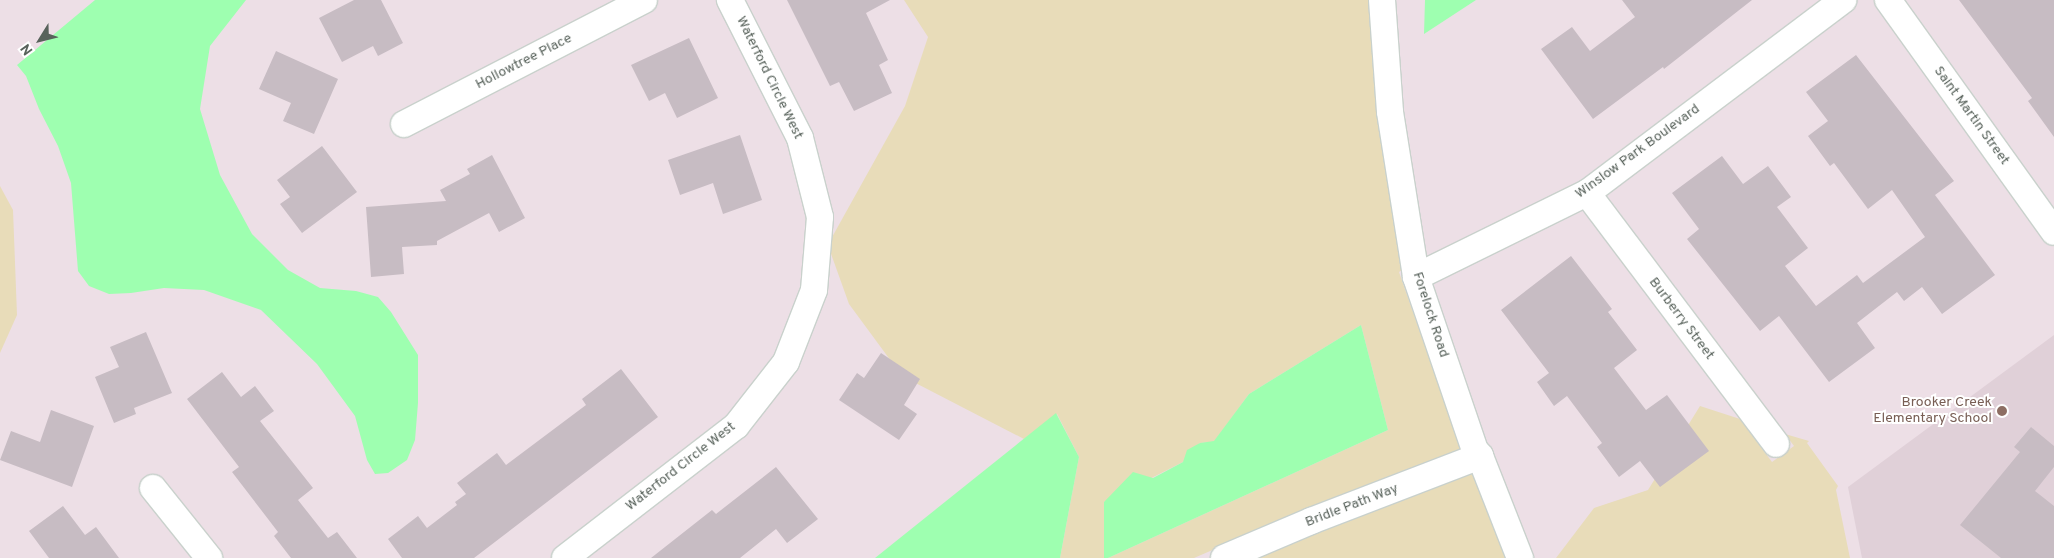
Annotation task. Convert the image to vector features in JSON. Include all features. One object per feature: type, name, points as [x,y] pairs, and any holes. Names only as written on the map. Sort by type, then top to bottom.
[{"type":"street","name":"Hollowtree Place","points":[[404,124],[644,0]]},
{"type":"street","name":"Waterford Circle West","points":[[565,558],[736,426],[786,362],[814,290],[820,217],[800,138],[730,0]]},
{"type":"street","name":"Forelock Road","points":[[1382,0],[1390,112],[1416,277],[1476,450],[1520,558]]},
{"type":"street","name":"Winslow Park Boulevard","points":[[1416,277],[1587,193],[1843,0]]},
{"type":"street","name":"Saint Martin Street","points":[[1888,0],[2054,232]]},
{"type":"street","name":"Burberry Street","points":[[1587,193],[1776,444]]},
{"type":"street","name":"Bridle Path Way","points":[[1224,558],[1311,521],[1480,456]]},
{"type":"street","points":[[153,488],[209,558]]},
{"type":"shaded area","points":[[95,0],[246,0],[210,46],[200,109],[220,175],[252,234],[288,270],[320,288],[356,291],[378,297],[391,312],[418,355],[418,403],[415,440],[407,460],[388,473],[375,474],[367,460],[355,416],[317,364],[261,310],[204,290],[164,288],[109,294],[89,286],[78,271],[71,183],[58,146],[39,109],[26,76],[17,65]]},
{"type":"shaded area","points":[[904,0],[1368,0],[1377,114],[1402,270],[1399,272],[1461,450],[1307,509],[1194,558],[1108,558],[1388,430],[1361,325],[1249,394],[1214,442],[1200,443],[1183,462],[1104,502],[1104,558],[1060,558],[1079,457],[1057,414],[1024,439],[902,376],[849,304],[830,251],[831,239],[905,106],[928,37]]},
{"type":"shaded area","points":[[1425,0],[1476,0],[1424,34]]},
{"type":"shaded area","points":[[0,186],[13,210],[17,315],[0,353]]},
{"type":"shaded area","points":[[1361,325],[1388,430],[1108,558],[1104,558],[1104,502],[1133,472],[1153,478],[1183,462],[1187,450],[1200,443],[1214,441],[1249,394]]},
{"type":"shaded area","name":"Brooker Creek Elementary School","points":[[2054,335],[2054,558],[1862,558],[1848,487]]},
{"type":"shaded area","points":[[1700,406],[1740,419],[1772,462],[1794,446],[1785,434],[1809,441],[1807,443],[1838,486],[1836,490],[1850,558],[1556,558],[1594,508],[1648,490]]},
{"type":"shaded area","points":[[1056,413],[1079,457],[1060,558],[875,558]]},
{"type":"shaded area","points":[[1472,472],[1505,558],[1255,558],[1315,533]]},
{"type":"building","points":[[354,0],[381,0],[403,43],[378,56],[373,46],[342,62],[319,18]]},
{"type":"building","points":[[787,0],[890,0],[866,13],[888,60],[879,65],[892,93],[854,111],[839,82],[830,86]]},
{"type":"building","points":[[1622,0],[1752,0],[1664,69],[1663,67],[1593,119],[1541,49],[1572,27],[1590,51],[1635,17]]},
{"type":"building","points":[[1959,0],[2054,0],[2054,137],[2028,101],[2032,98]]},
{"type":"building","points":[[689,38],[718,98],[677,118],[665,93],[649,101],[631,65]]},
{"type":"building","points":[[276,51],[338,79],[314,134],[283,121],[291,103],[259,89]]},
{"type":"building","points":[[1856,55],[1954,181],[1935,195],[1995,275],[1942,314],[1922,287],[1904,301],[1897,292],[1857,323],[1875,348],[1829,382],[1779,316],[1760,331],[1687,239],[1699,229],[1672,193],[1722,156],[1743,184],[1768,166],[1791,197],[1777,207],[1808,248],[1785,266],[1816,306],[1857,275],[1863,283],[1925,237],[1892,190],[1868,209],[1834,163],[1830,166],[1808,136],[1828,121],[1806,92]]},
{"type":"building","points":[[740,135],[762,200],[723,214],[713,183],[680,195],[668,160]]},
{"type":"building","points":[[322,146],[357,192],[302,233],[280,204],[290,197],[277,180]]},
{"type":"building","points":[[492,155],[525,218],[499,232],[489,213],[437,241],[437,245],[402,247],[404,274],[371,277],[366,207],[446,201],[440,190],[470,174],[467,169]]},
{"type":"building","points":[[1571,256],[1612,309],[1608,312],[1637,350],[1614,368],[1646,410],[1667,395],[1709,451],[1660,487],[1640,461],[1619,477],[1597,447],[1602,443],[1567,396],[1554,406],[1537,382],[1549,373],[1501,310]]},
{"type":"building","points":[[146,332],[172,393],[134,408],[136,414],[114,423],[95,377],[119,367],[110,347]]},
{"type":"building","points":[[881,353],[920,379],[904,405],[917,414],[899,440],[839,400],[857,373],[864,378]]},
{"type":"building","points":[[621,369],[658,417],[474,558],[402,558],[388,539],[418,516],[427,528],[457,505],[455,502],[466,494],[457,483],[497,453],[506,465],[586,405],[582,399]]},
{"type":"building","points":[[222,372],[241,397],[255,386],[274,411],[260,421],[313,488],[298,500],[328,538],[337,532],[357,558],[291,558],[274,536],[278,532],[232,472],[239,467],[187,399]]},
{"type":"building","points":[[51,410],[94,426],[72,487],[0,460],[11,431],[40,442]]},
{"type":"building","points":[[2031,427],[2054,446],[2054,467],[2035,491],[2054,506],[2054,558],[2001,558],[1960,525],[2020,452],[2014,447]]},
{"type":"building","points":[[776,467],[818,519],[787,543],[776,529],[740,558],[651,558],[712,510],[716,514]]},
{"type":"building","points":[[63,506],[85,535],[96,527],[119,558],[49,558],[29,531]]},
{"type":"place","name":"Brooker Creek Elementary School","points":[[2002,411]]}]
